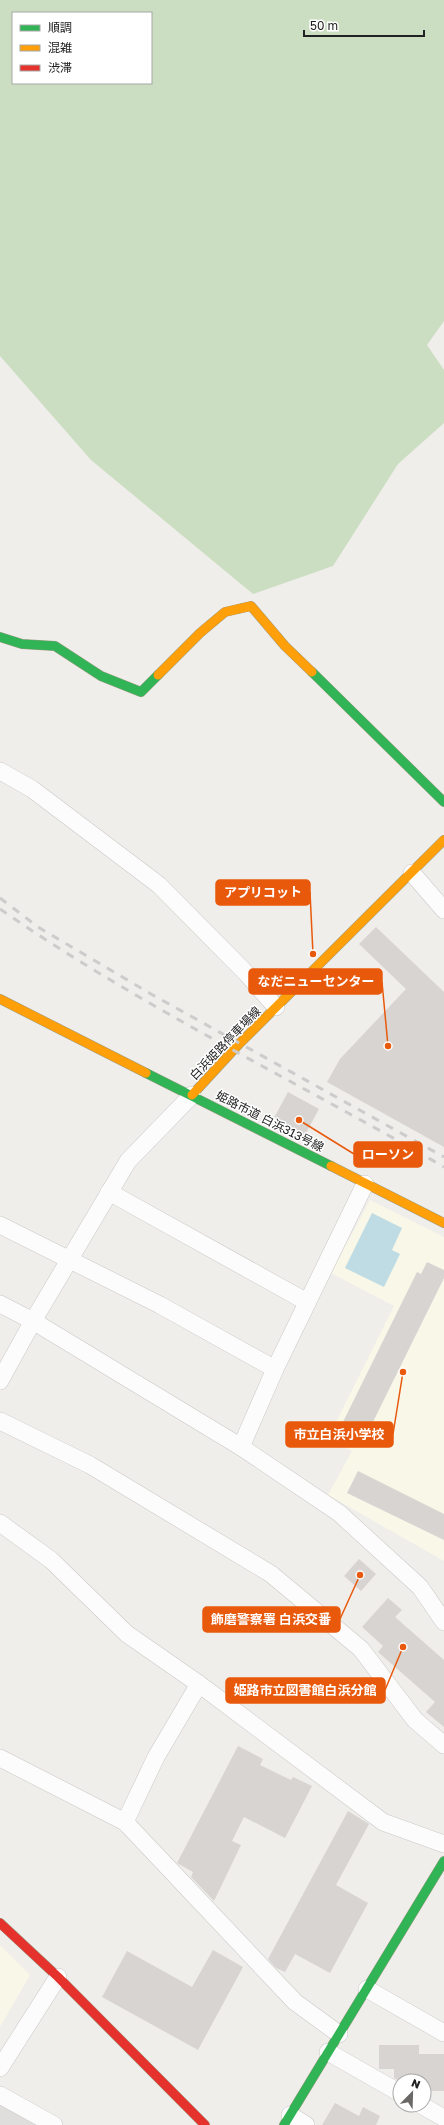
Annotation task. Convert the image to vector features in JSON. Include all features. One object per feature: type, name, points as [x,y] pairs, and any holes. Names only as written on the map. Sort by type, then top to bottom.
[{"type":"street","points":[[0,637],[22,644],[55,646],[101,676],[141,692],[200,633],[225,612],[251,606],[285,646],[444,802]]},
{"type":"street","points":[[0,771],[32,789],[159,885],[246,973],[276,1007]]},
{"type":"street","name":"白浜姫路停車場線","points":[[0,999],[192,1095],[276,1007],[444,840]]},
{"type":"street","points":[[412,873],[444,910]]},
{"type":"street","points":[[0,1381],[33,1321],[128,1161],[192,1095]]},
{"type":"street","name":"姫路市道 白浜313号線","points":[[192,1095],[444,1223]]},
{"type":"street","points":[[241,1447],[275,1369],[365,1184]]},
{"type":"street","points":[[109,1192],[307,1302]]},
{"type":"street","points":[[0,1225],[160,1305],[275,1369]]},
{"type":"street","points":[[0,1304],[33,1321],[241,1447],[339,1513],[420,1587],[444,1622]]},
{"type":"street","points":[[0,1421],[90,1465],[271,1574],[361,1649],[415,1720],[444,1745]]},
{"type":"street","points":[[0,1523],[51,1560],[127,1634],[199,1684],[383,1822],[444,1844]]},
{"type":"street","points":[[125,1822],[156,1757],[199,1684]]},
{"type":"street","points":[[0,1758],[125,1822],[295,2002],[339,2034]]},
{"type":"street","points":[[306,2125],[287,2120],[444,1861]]},
{"type":"street","points":[[0,1923],[58,1977],[205,2125]]},
{"type":"street","points":[[0,2068],[58,1977]]},
{"type":"street","points":[[367,1989],[444,2034]]},
{"type":"street","points":[[328,2052],[392,2088]]},
{"type":"street","points":[[0,2094],[54,2125]]},
{"type":"street","points":[[432,2111],[444,2118]]},
{"type":"shaded area","points":[[370,1200],[444,1237],[444,1561],[328,1495],[352,1451],[328,1438],[394,1306],[331,1273]]},
{"type":"shaded area","points":[[0,1945],[30,1975],[0,2027]]},
{"type":"shaded area","points":[[0,2098],[44,2125],[0,2125]]},
{"type":"green space","points":[[0,0],[444,0],[444,321],[427,345],[444,370],[444,423],[398,464],[333,566],[253,594],[91,460],[0,356]]},
{"type":"water","points":[[372,1213],[402,1228],[392,1250],[400,1254],[384,1287],[345,1268]]},
{"type":"building","points":[[376,927],[444,992],[444,1147],[327,1082],[340,1059],[406,989],[359,944]]},
{"type":"building","points":[[288,1092],[319,1109],[305,1135],[274,1118]]},
{"type":"building","points":[[427,1262],[444,1270],[444,1278],[367,1434],[343,1422],[417,1272],[421,1274]]},
{"type":"building","points":[[358,1471],[444,1514],[444,1540],[347,1493]]},
{"type":"building","points":[[359,1559],[376,1574],[361,1591],[344,1576]]},
{"type":"building","points":[[388,1598],[402,1610],[395,1617],[444,1660],[444,1727],[426,1712],[435,1702],[378,1652],[383,1646],[362,1627]]},
{"type":"building","points":[[238,1746],[263,1759],[260,1765],[291,1780],[293,1777],[312,1786],[285,1838],[244,1817],[232,1841],[241,1845],[214,1901],[191,1877],[193,1872],[177,1863]]},
{"type":"building","points":[[348,1811],[369,1824],[336,1885],[368,1903],[330,1973],[295,1954],[285,1972],[276,1968],[268,1959]]},
{"type":"building","points":[[213,1950],[243,1967],[198,2050],[102,1997],[127,1951],[192,1987]]},
{"type":"building","points":[[379,2045],[419,2045],[419,2054],[444,2054],[444,2091],[432,2091],[432,2073],[394,2073],[394,2069],[379,2069]]},
{"type":"building","points":[[335,2103],[359,2116],[363,2107],[380,2116],[376,2125],[322,2125]]},
{"type":"railway","points":[[0,898],[38,927],[151,994],[444,1157]]},
{"type":"railway","points":[[0,909],[53,945],[163,1011],[444,1167]]},
{"type":"traffic: fast","points":[[0,637],[22,644],[55,646],[101,676],[141,692],[158,675]]},
{"type":"traffic: fast","points":[[312,672],[444,802]]},
{"type":"traffic: fast","points":[[146,1073],[331,1166]]},
{"type":"traffic: fast","points":[[284,2125],[444,1861]]},
{"type":"traffic: slow","points":[[158,675],[200,633],[225,612],[251,606],[285,646],[312,672]]},
{"type":"traffic: slow","points":[[192,1095],[239,1044],[444,840]]},
{"type":"traffic: slow","points":[[0,999],[146,1073]]},
{"type":"traffic: slow","points":[[331,1166],[444,1223]]},
{"type":"traffic: jam","points":[[0,1923],[58,1977],[205,2125]]},
{"type":"place","name":"アプリコット","points":[[313,954]]},
{"type":"place","name":"なだニューセンター","points":[[388,1046]]},
{"type":"place","name":"ローソン","points":[[299,1120]]},
{"type":"place","name":"市立白浜小学校","points":[[403,1372]]},
{"type":"place","name":"飾磨警察署 白浜交番","points":[[360,1575]]},
{"type":"place","name":"姫路市立図書館白浜分館","points":[[403,1647]]}]
